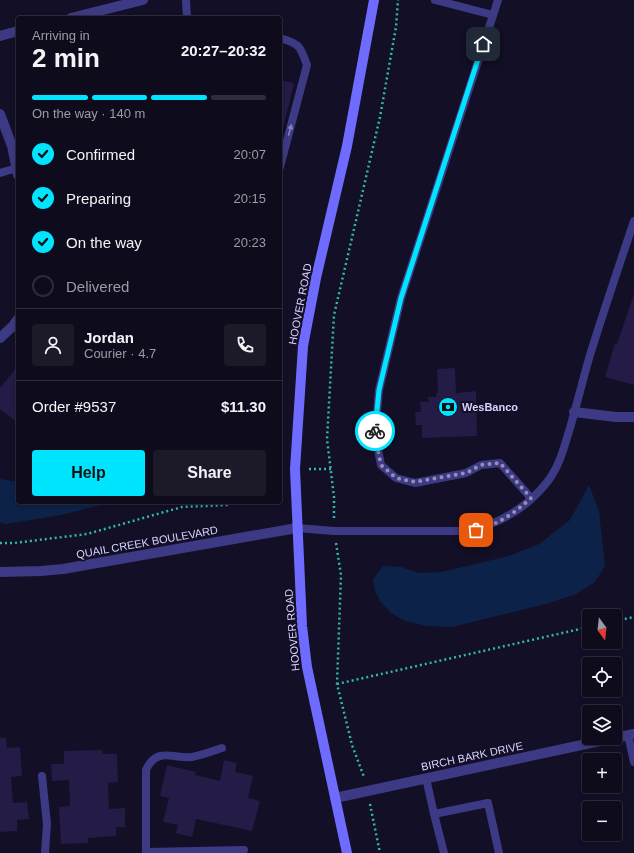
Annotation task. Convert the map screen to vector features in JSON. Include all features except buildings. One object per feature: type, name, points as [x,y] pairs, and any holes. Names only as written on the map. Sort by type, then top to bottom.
[{"type":"main road","name":"HOOVER ROAD","points":[[347,853],[307,667],[302,626],[295,469],[303,346],[316,278],[347,146],[374,0]]},
{"type":"street","points":[[79,16],[143,0]]},
{"type":"street","points":[[0,36],[16,32]]},
{"type":"street","points":[[0,114],[15,146],[16,159]]},
{"type":"street","points":[[0,338],[16,322]]},
{"type":"street","points":[[574,412],[616,417],[634,417]]},
{"type":"street","name":"QUAIL CREEK BOULEVARD","points":[[0,572],[63,569],[297,528]]},
{"type":"street","name":"BIRCH BARK DRIVE","points":[[335,798],[582,745]]},
{"type":"lane","points":[[186,0],[187,16]]},
{"type":"lane","points":[[435,0],[493,14]]},
{"type":"lane","points":[[498,0],[401,298],[379,390],[375,436],[381,465],[396,478],[415,482],[466,473],[481,465],[500,463],[531,498]]},
{"type":"lane","points":[[282,39],[293,42],[301,49],[307,65],[282,159]]},
{"type":"lane","points":[[0,173],[16,172]]},
{"type":"lane","points":[[297,528],[334,531],[467,531],[484,528],[518,510],[547,482],[560,462],[590,355],[634,221]]},
{"type":"lane","points":[[631,734],[634,762]]},
{"type":"lane","points":[[222,748],[191,757],[165,755],[156,756],[150,762],[146,770],[146,852],[244,850]]},
{"type":"lane","points":[[42,776],[47,824],[45,853]]},
{"type":"lane","points":[[426,778],[444,853]]},
{"type":"lane","points":[[434,814],[488,803],[499,853]]},
{"type":"path","points":[[380,853],[365,781],[352,745],[337,684],[341,575],[334,531],[334,497],[327,439],[334,315],[380,117],[396,27],[398,0]]},
{"type":"path","points":[[0,543],[14,543],[87,534],[182,507],[230,504]]},
{"type":"path","points":[[622,620],[634,617]]},
{"type":"path","points":[[337,684],[582,629]]},
{"type":"water","points":[[0,479],[16,482],[16,504],[106,504],[61,515],[6,524],[0,522]]},
{"type":"water","points":[[589,485],[599,511],[605,566],[595,582],[576,594],[546,604],[452,627],[427,626],[405,621],[391,613],[380,601],[375,591],[373,579],[383,566],[401,567],[419,573],[441,572],[509,556],[539,544],[570,520]]},
{"type":"way so far","points":[[375,431],[381,465],[396,478],[415,482],[466,473],[481,465],[500,463],[531,498],[518,510],[499,521],[476,530]]},
{"type":"place","name":"WesBanco","points":[[448,407]]},
{"type":"route","points":[[375,431],[379,390],[401,298],[483,44]]}]
